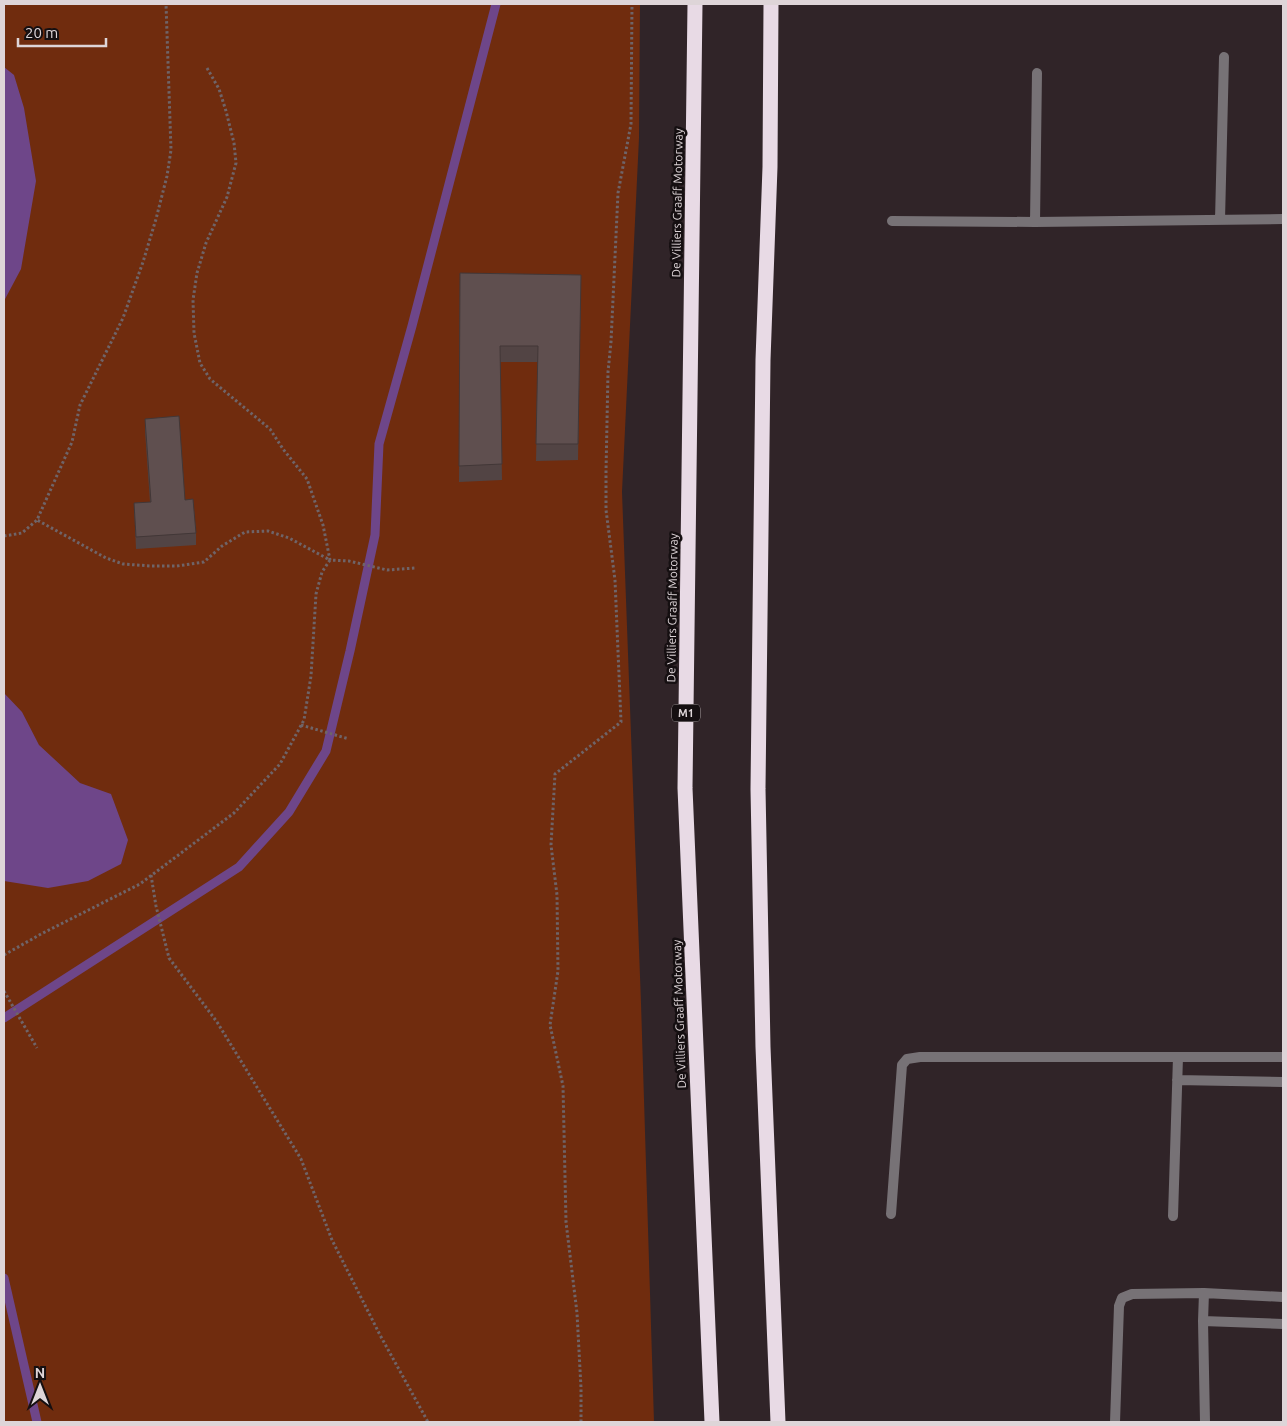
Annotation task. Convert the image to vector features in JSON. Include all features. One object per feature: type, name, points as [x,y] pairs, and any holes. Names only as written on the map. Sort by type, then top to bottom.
[{"type":"highway","name":"De Villiers Graaff Motorway","points":[[695,4],[685,788],[712,1422]]},
{"type":"highway","points":[[771,4],[770,167],[763,360],[758,789],[764,1057],[778,1422]]},
{"type":"lane","points":[[1220,220],[1224,56]]},
{"type":"lane","points":[[1036,222],[1037,73]]},
{"type":"lane","points":[[892,221],[1036,222],[1283,219]]},
{"type":"lane","points":[[892,1214],[902,1065],[907,1059],[920,1057],[1283,1057]]},
{"type":"lane","points":[[1173,1216],[1178,1057]]},
{"type":"lane","points":[[1177,1080],[1283,1082]]},
{"type":"lane","points":[[1115,1422],[1119,1306],[1122,1298],[1132,1294],[1204,1293],[1283,1297]]},
{"type":"lane","points":[[1204,1293],[1205,1422]]},
{"type":"lane","points":[[1203,1321],[1283,1324]]},
{"type":"path","points":[[4,536],[22,533],[37,520],[72,442],[80,405],[122,318],[143,262],[156,219],[170,150],[166,4]]},
{"type":"path","points":[[581,1422],[577,1313],[566,1222],[563,1086],[550,1025],[558,970],[557,895],[552,845],[554,774],[621,722],[615,580],[606,510],[606,472],[608,372],[617,201],[631,124],[632,4]]},
{"type":"path","points":[[4,955],[140,884],[234,813],[280,764],[304,720],[312,676],[316,594],[322,572],[330,560],[323,526],[307,479],[270,429],[210,379],[200,363],[194,333],[193,300],[197,273],[206,243],[227,197],[236,163],[234,143],[219,89],[207,68]]},
{"type":"path","points":[[37,520],[106,558],[123,564],[177,566],[204,562],[222,546],[245,532],[268,531],[289,538],[330,560],[349,561],[387,570],[415,568]]},
{"type":"path","points":[[301,725],[349,739]]},
{"type":"path","points":[[151,875],[156,906],[169,958],[217,1022],[301,1159],[332,1240],[380,1335],[428,1422]]},
{"type":"path","points":[[5,992],[37,1048]]},
{"type":"shaded area","points":[[4,4],[640,4],[639,138],[622,492],[654,1422],[4,1422]]},
{"type":"shaded area","points":[[4,67],[14,75],[24,108],[36,181],[21,269],[4,301]]},
{"type":"shaded area","points":[[4,693],[22,712],[39,745],[80,783],[111,794],[128,840],[121,864],[88,881],[48,888],[4,881]]},
{"type":"building","points":[[460,273],[581,275],[578,444],[536,444],[538,346],[500,346],[502,464],[459,466]]},
{"type":"building","points":[[179,416],[185,500],[193,499],[196,533],[136,537],[134,503],[151,502],[145,419]]},
{"type":"waterway","points":[[4,1018],[239,867],[289,812],[326,751],[375,535],[379,444],[412,326],[496,4]]},
{"type":"waterway","points":[[4,1278],[37,1422]]}]
